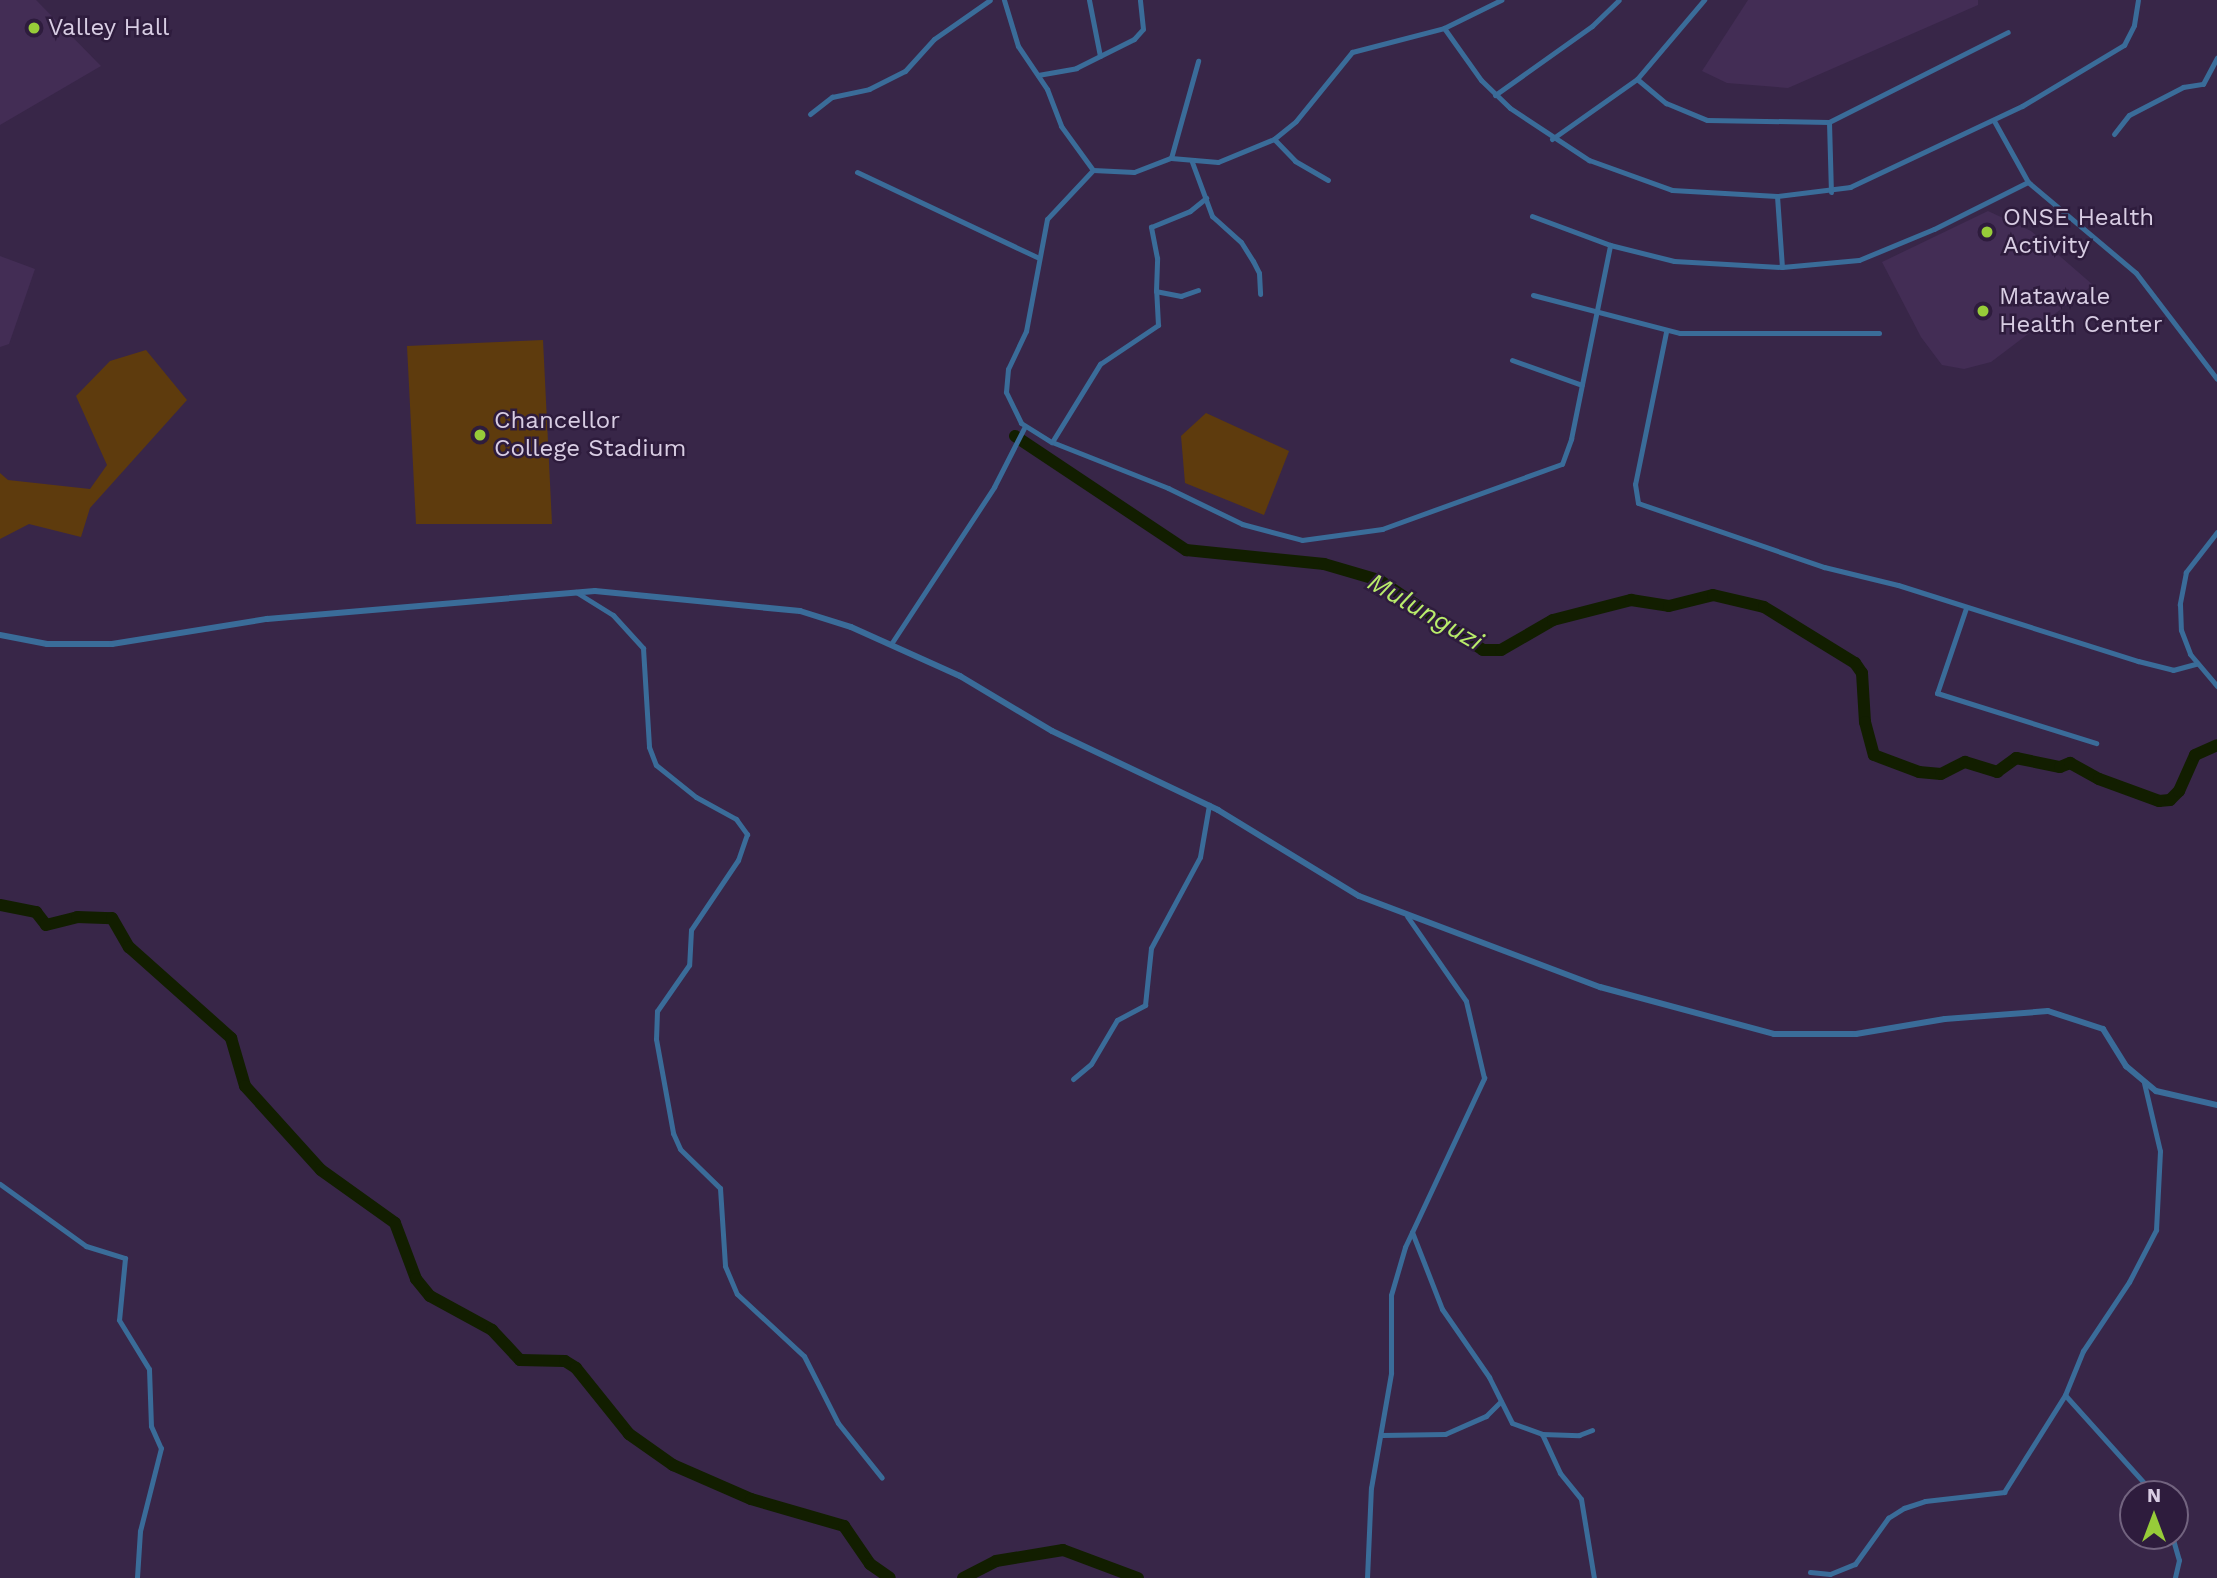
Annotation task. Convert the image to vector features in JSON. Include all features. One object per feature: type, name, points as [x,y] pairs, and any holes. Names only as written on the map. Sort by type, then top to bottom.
[{"type":"street","points":[[810,114],[831,97],[869,89],[905,71],[934,39],[990,0]]},
{"type":"street","points":[[1004,0],[1013,36],[1038,75],[1061,126],[1093,170]]},
{"type":"street","points":[[1089,0],[1100,56]]},
{"type":"street","points":[[1038,75],[1076,68],[1141,34],[1140,0]]},
{"type":"street","points":[[1501,0],[1444,28],[1352,52],[1296,121],[1274,139],[1218,162],[1192,162],[1171,158],[1134,172],[1093,170],[1053,208],[1037,257],[1026,331],[1014,350],[1006,392],[1024,428],[1052,442],[1168,488],[1242,524],[1305,540],[1382,529],[1455,500],[1557,468],[1566,456],[1610,245]]},
{"type":"street","points":[[1495,95],[1592,26],[1619,0]]},
{"type":"street","points":[[1552,139],[1637,79],[1704,0]]},
{"type":"street","points":[[1444,28],[1495,95],[1552,139],[1610,169],[1672,190],[1777,196],[1831,192],[1920,157],[1994,121],[2124,45],[2134,25],[2138,0]]},
{"type":"street","points":[[1637,79],[1666,103],[1707,120],[1829,121],[2008,32]]},
{"type":"street","points":[[2114,134],[2129,115],[2183,87],[2203,84],[2217,58]]},
{"type":"street","points":[[1171,158],[1198,61]]},
{"type":"street","points":[[1829,121],[1831,192]]},
{"type":"street","points":[[1994,121],[2028,182],[2136,272],[2214,369],[2217,379]]},
{"type":"street","points":[[1274,139],[1295,161],[1328,180]]},
{"type":"street","points":[[1192,162],[1217,222],[1241,242],[1253,261],[1259,273],[1260,294]]},
{"type":"street","points":[[858,172],[1037,257]]},
{"type":"street","points":[[1532,216],[1610,245],[1674,261],[1782,267],[1839,264],[1879,254],[2028,182]]},
{"type":"street","points":[[1777,196],[1782,267]]},
{"type":"street","points":[[1052,442],[1100,364],[1158,325],[1157,258],[1151,227],[1190,211],[1206,198]]},
{"type":"street","points":[[1156,291],[1181,296],[1198,290]]},
{"type":"street","points":[[1533,295],[1666,332],[1818,336],[1880,333]]},
{"type":"street","points":[[1666,332],[1634,484],[1638,503],[1824,567],[1898,585],[2155,666],[2173,670],[2196,664]]},
{"type":"street","points":[[1512,360],[1582,385]]},
{"type":"street","points":[[891,644],[994,487],[1024,428]]},
{"type":"street","points":[[2217,532],[2192,562],[2180,592],[2181,630],[2196,664],[2217,686]]},
{"type":"street","points":[[576,592],[613,615],[642,648],[649,747],[656,765],[696,797],[736,819],[747,834],[738,860],[691,930],[689,965],[657,1011],[656,1039],[673,1133],[680,1149],[719,1188],[725,1266],[737,1294],[804,1356],[838,1423],[882,1478]]},
{"type":"street","points":[[0,635],[47,644],[112,644],[267,619],[576,592],[618,592],[800,611],[891,644],[960,676],[1088,750],[1209,805],[1349,891],[1407,916],[1492,943],[1620,993],[1766,1034],[1856,1034],[2002,1013],[2058,1014],[2103,1029],[2126,1066],[2144,1083],[2171,1097],[2217,1105]]},
{"type":"street","points":[[1966,608],[1937,693],[2096,743]]},
{"type":"street","points":[[1073,1079],[1091,1064],[1117,1020],[1146,1005],[1151,948],[1200,857],[1209,805]]},
{"type":"street","points":[[1367,1578],[1371,1488],[1382,1435],[1393,1341],[1390,1298],[1412,1232],[1449,1146],[1482,1090],[1484,1071],[1466,1001],[1407,916]]},
{"type":"street","points":[[1810,1572],[1830,1574],[1855,1564],[1888,1518],[1904,1508],[1925,1501],[2004,1492],[2065,1395],[2083,1351],[2129,1282],[2156,1230],[2160,1151],[2144,1083]]},
{"type":"street","points":[[0,1184],[86,1246],[125,1258],[119,1320],[149,1368],[151,1426],[160,1448],[140,1531],[137,1578]]},
{"type":"street","points":[[1412,1232],[1443,1309],[1514,1424],[1542,1434],[1579,1435],[1592,1430]]},
{"type":"street","points":[[2065,1395],[2141,1480]]},
{"type":"street","points":[[1382,1435],[1445,1434],[1486,1416],[1501,1401]]},
{"type":"street","points":[[1542,1434],[1560,1473],[1584,1504],[1594,1578]]},
{"type":"street","points":[[2175,1578],[2179,1560],[2176,1550]]},
{"type":"shaded area","points":[[0,0],[36,0],[101,66],[0,125]]},
{"type":"shaded area","points":[[1748,0],[1978,0],[1978,5],[1788,88],[1727,83],[1702,71]]},
{"type":"shaded area","name":"Matawale Health Center","points":[[1988,211],[2031,231],[2093,285],[1991,362],[1964,369],[1942,365],[1921,337],[1882,262]]},
{"type":"shaded area","points":[[0,256],[35,269],[9,344],[0,347]]},
{"type":"shaded area","name":"Chancellor College Stadium","points":[[543,340],[552,524],[416,524],[407,346]]},
{"type":"shaded area","points":[[146,350],[187,400],[90,508],[81,537],[29,524],[0,539],[0,473],[8,480],[90,489],[107,465],[76,396],[110,361]]},
{"type":"shaded area","points":[[1206,413],[1289,451],[1264,515],[1185,483],[1181,436]]},
{"type":"waterway","name":"Mulunguzi","points":[[1015,436],[1186,550],[1324,564],[1379,580],[1483,650],[1501,650],[1553,620],[1631,600],[1669,606],[1713,595],[1764,607],[1855,663],[1862,673],[1865,722],[1874,755],[1919,772],[1941,774],[1965,762],[1997,772],[2016,758],[2060,767],[2070,763],[2099,779],[2159,801],[2170,800],[2179,791],[2195,755],[2217,745]]},
{"type":"waterway","points":[[0,905],[36,912],[46,925],[77,917],[112,918],[129,947],[231,1038],[245,1086],[321,1170],[395,1223],[416,1279],[430,1296],[492,1330],[520,1360],[565,1361],[576,1368],[629,1434],[673,1465],[751,1499],[844,1526],[870,1564],[890,1578]]},
{"type":"waterway","points":[[963,1578],[996,1561],[1063,1550],[1138,1578]]},
{"type":"place","name":"Valley Hall","points":[[34,28]]},
{"type":"place","name":"ONSE Health Activity","points":[[1987,232]]},
{"type":"place","name":"Matawale Health Center","points":[[1983,311]]},
{"type":"place","name":"Chancellor College Stadium","points":[[480,435]]}]
